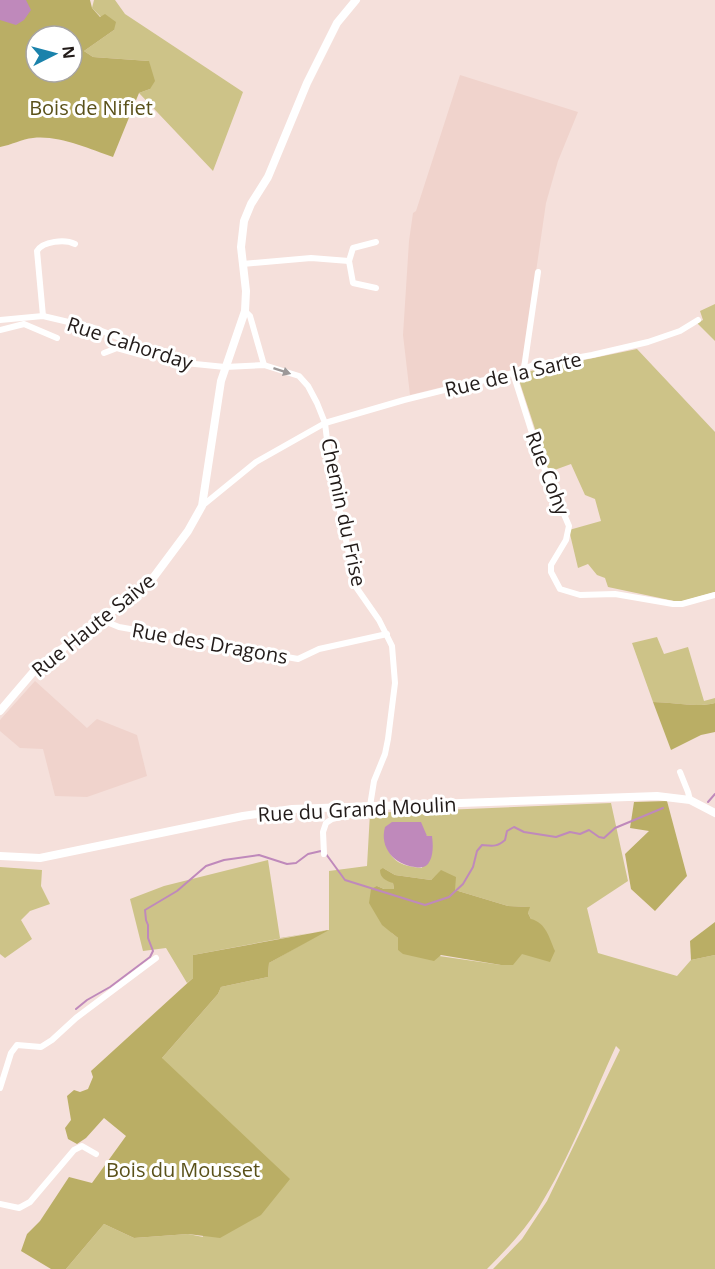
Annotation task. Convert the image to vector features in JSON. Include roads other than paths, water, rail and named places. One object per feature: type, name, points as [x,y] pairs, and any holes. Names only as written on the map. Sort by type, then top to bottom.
[{"type":"street","name":"Rue Haute Saive","points":[[0,711],[34,671],[153,578],[188,531],[202,506],[225,367],[245,311],[246,291],[241,247],[244,221],[251,204],[268,177],[307,83],[337,23],[356,0]]},
{"type":"street","points":[[43,316],[38,247],[42,244],[69,241],[75,244]]},
{"type":"street","points":[[376,242],[353,248],[349,261],[353,283],[376,288]]},
{"type":"street","points":[[243,264],[311,258],[349,261]]},
{"type":"street","points":[[524,368],[538,272]]},
{"type":"street","name":"Rue Haute Saive","points":[[245,311],[250,316],[264,365]]},
{"type":"street","name":"Rue Cahorday","points":[[0,320],[43,316],[94,328],[185,363],[225,367]]},
{"type":"street","name":"Rue de la Sarte","points":[[325,423],[404,400],[513,373],[524,368],[648,342],[680,331],[698,320]]},
{"type":"street","points":[[0,330],[24,324],[57,338]]},
{"type":"street","points":[[104,353],[117,348],[142,355],[157,352]]},
{"type":"street","points":[[225,367],[264,365],[299,376],[308,386],[325,423]]},
{"type":"street","name":"Rue Cohy","points":[[513,373],[540,458],[569,526],[566,540],[550,565],[551,573],[560,589],[580,595],[615,594],[682,604],[715,595]]},
{"type":"street","name":"Rue Haute Saive","points":[[202,506],[256,462],[325,423]]},
{"type":"street","name":"Chemin du Frise","points":[[325,423],[330,465],[356,587],[387,634],[392,646],[395,683],[388,739],[385,754],[374,781],[369,806]]},
{"type":"street","name":"Rue des Dragons","points":[[102,620],[119,627],[298,659],[319,649],[387,634]]},
{"type":"street","points":[[680,772],[690,801]]},
{"type":"street","name":"Rue du Grand Moulin","points":[[0,856],[40,858],[292,809],[657,796],[690,801],[715,813]]},
{"type":"street","points":[[324,852],[323,832],[326,823],[332,819],[361,812],[369,806]]},
{"type":"street","points":[[0,1088],[11,1053],[18,1045],[41,1047],[156,958]]},
{"type":"street","points":[[0,1204],[19,1208],[30,1202],[74,1150],[82,1146],[96,1154]]},
{"type":"waterway","points":[[708,802],[715,794]]},
{"type":"waterway","points":[[76,1009],[150,957],[153,951],[148,938],[145,910],[177,891],[206,866],[224,860],[259,855],[287,864],[296,863],[308,854],[321,851],[326,854],[345,880],[425,905],[449,897],[463,884],[473,867],[477,851],[482,845],[500,844],[505,840],[507,831],[514,827],[524,832],[556,837],[570,832],[580,834],[589,830],[604,838],[615,828],[663,808]]},
{"type":"park label","name":"Bois de Nifiet","points":[[91,107]]},
{"type":"park label","name":"Bois du Mousset","points":[[183,1169]]}]
